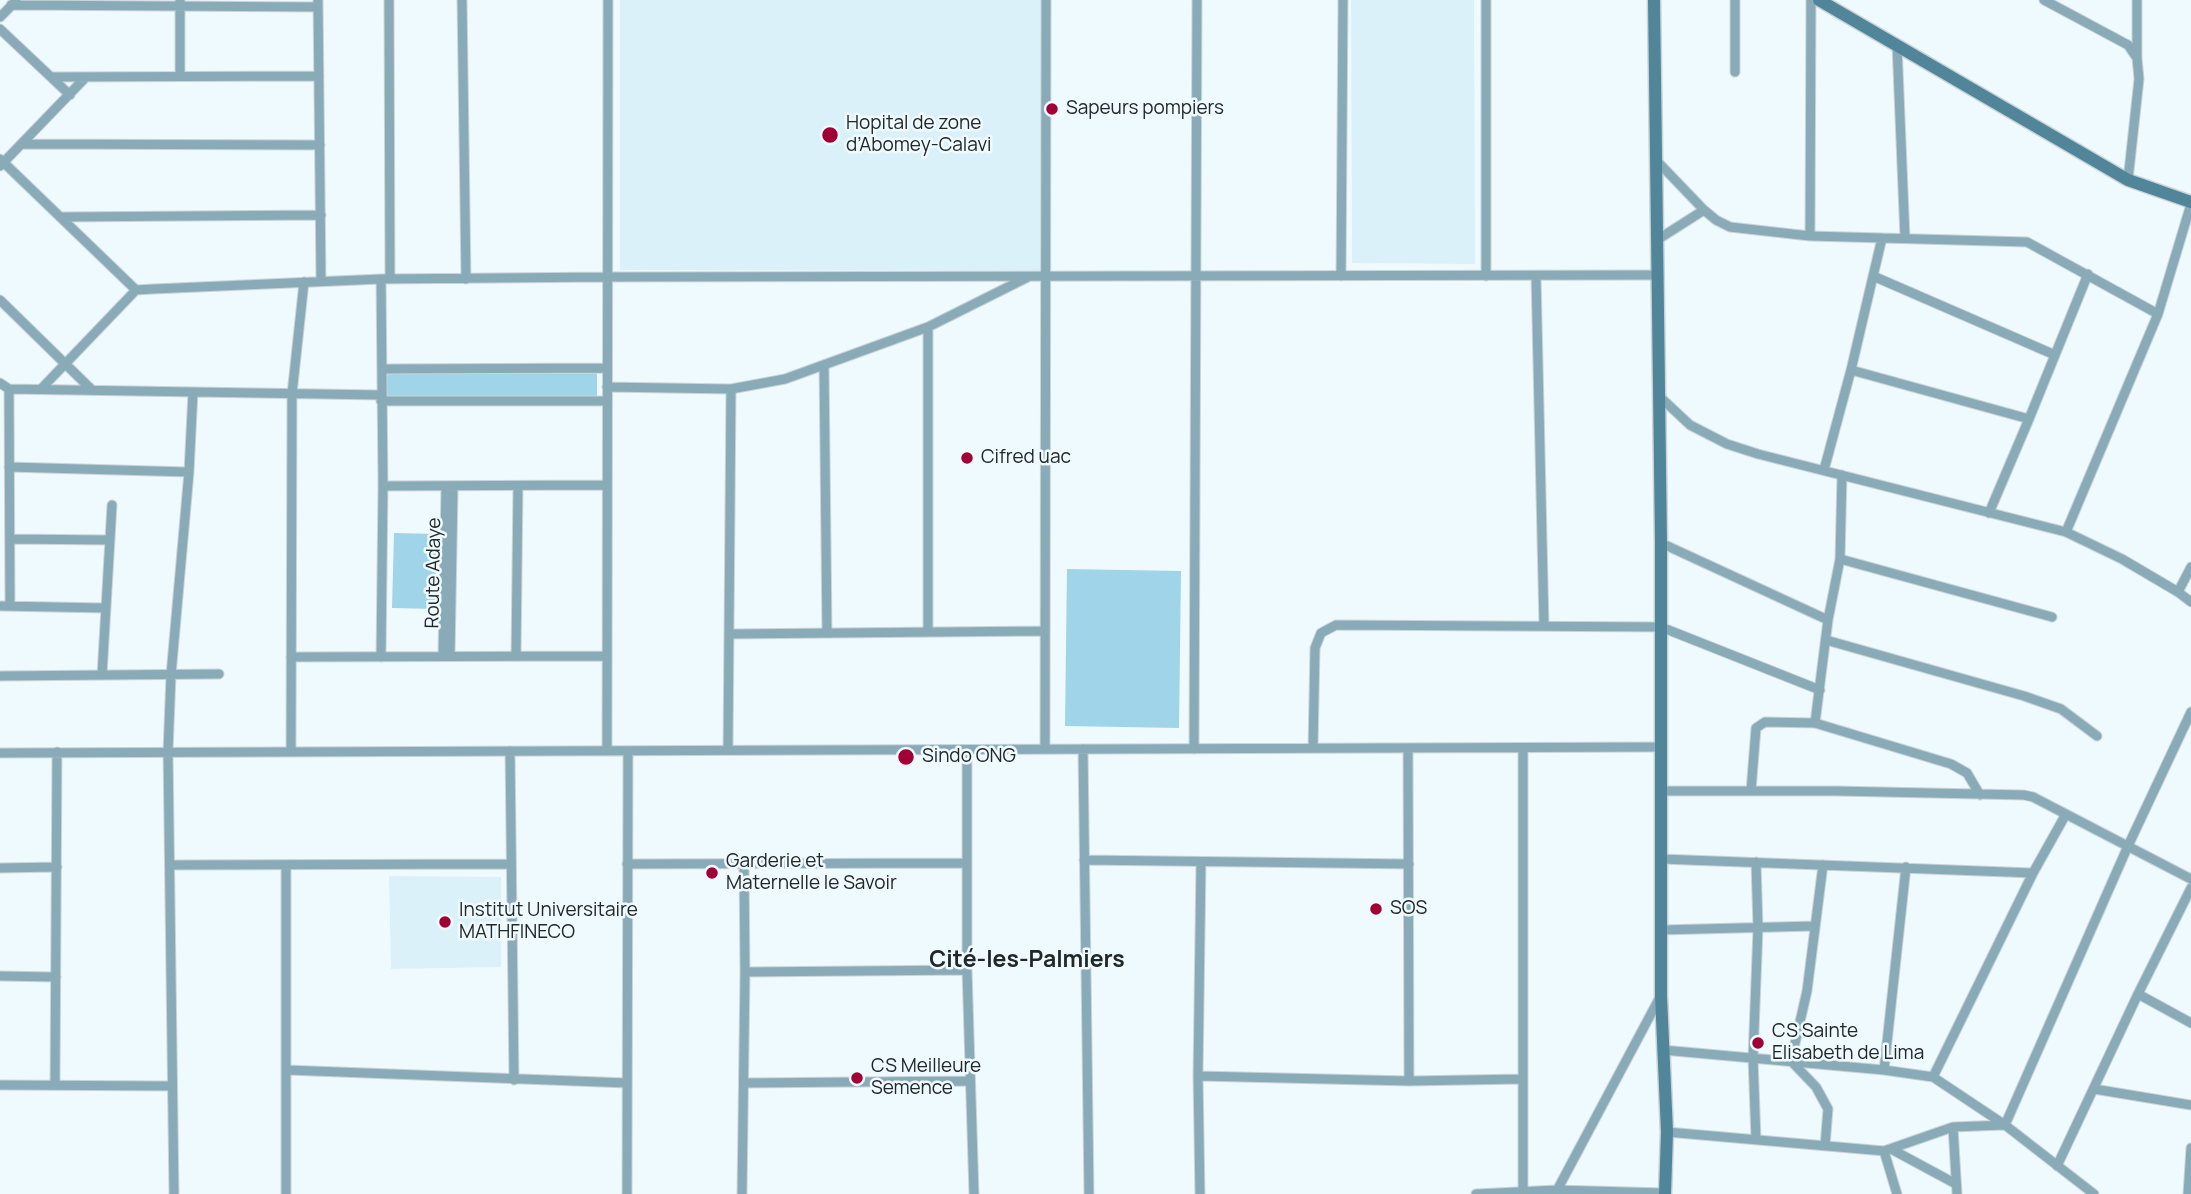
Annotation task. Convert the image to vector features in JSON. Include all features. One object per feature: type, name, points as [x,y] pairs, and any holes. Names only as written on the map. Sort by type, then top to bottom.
[{"type":"street","points":[[381,657],[381,398],[389,0]]},
{"type":"street","points":[[462,0],[466,279]]},
{"type":"street","points":[[607,751],[608,0]]},
{"type":"street","points":[[1045,749],[1046,0]]},
{"type":"street","points":[[1194,749],[1196,0]]},
{"type":"street","points":[[1341,276],[1343,0]]},
{"type":"street","points":[[1486,0],[1486,276]]},
{"type":"street","points":[[1476,1194],[1523,1191],[1665,1193],[1667,1132],[1661,996],[1661,543],[1654,0]]},
{"type":"street","points":[[1734,0],[1735,72]]},
{"type":"street","points":[[1810,236],[1811,0]]},
{"type":"street","points":[[1819,0],[2128,180],[2191,203],[2158,314],[2066,533]]},
{"type":"street","points":[[2044,0],[2128,45],[2137,58]]},
{"type":"street","points":[[2128,180],[2139,79],[2137,0]]},
{"type":"street","points":[[0,17],[14,3],[318,3],[321,281]]},
{"type":"street","points":[[180,3],[180,76]]},
{"type":"street","points":[[0,29],[70,95]]},
{"type":"street","points":[[1897,45],[1905,238]]},
{"type":"street","points":[[52,77],[319,76]]},
{"type":"street","points":[[86,77],[22,144],[1,162],[136,290]]},
{"type":"street","points":[[22,144],[320,145]]},
{"type":"street","points":[[1655,159],[1704,210],[1730,227],[1810,236],[2027,242],[2158,314]]},
{"type":"street","points":[[1657,240],[1704,210]]},
{"type":"street","points":[[60,217],[321,215]]},
{"type":"street","points":[[1824,470],[1882,238]]},
{"type":"street","points":[[1989,513],[2088,274]]},
{"type":"street","points":[[1536,275],[1544,625]]},
{"type":"street","points":[[41,389],[136,290],[385,279],[1658,275]]},
{"type":"street","points":[[607,387],[731,389],[785,379],[928,327],[1029,276]]},
{"type":"street","points":[[1873,276],[2055,355]]},
{"type":"street","points":[[291,752],[292,394],[304,282]]},
{"type":"street","points":[[1,301],[92,390]]},
{"type":"street","points":[[928,327],[929,632]]},
{"type":"street","points":[[824,365],[827,633]]},
{"type":"street","points":[[382,369],[607,368]]},
{"type":"street","points":[[1851,370],[2029,419]]},
{"type":"street","points":[[0,383],[9,389],[607,401]]},
{"type":"street","points":[[9,389],[9,539],[5,606],[106,608]]},
{"type":"street","points":[[728,750],[731,389]]},
{"type":"street","points":[[174,1194],[168,752],[171,675],[189,471],[193,392]]},
{"type":"street","points":[[1659,396],[1690,425],[1727,444],[2066,533],[2122,559],[2191,602]]},
{"type":"street","points":[[9,467],[189,471]]},
{"type":"street","points":[[1815,723],[1828,620],[1840,559],[1842,475]]},
{"type":"street","points":[[383,486],[449,488],[607,485]]},
{"type":"street","points":[[516,656],[518,486]]},
{"type":"street","points":[[447,656],[449,488]]},
{"type":"street","points":[[102,675],[112,505]]},
{"type":"street","points":[[9,539],[110,540]]},
{"type":"street","points":[[1661,543],[1828,620]]},
{"type":"street","points":[[1840,559],[2052,617]]},
{"type":"street","points":[[2178,592],[2191,568]]},
{"type":"street","points":[[1313,748],[1315,648],[1321,633],[1336,625],[1661,627],[1820,690]]},
{"type":"street","points":[[729,634],[1045,631]]},
{"type":"street","points":[[1826,640],[2024,695],[2062,709],[2097,736]]},
{"type":"street","points":[[291,657],[607,656]]},
{"type":"street","points":[[0,676],[219,674]]},
{"type":"street","points":[[2005,1125],[2128,846],[2191,712]]},
{"type":"street","points":[[1751,791],[1756,728],[1765,722],[1815,723],[1951,764],[1968,773],[1980,795]]},
{"type":"street","points":[[0,752],[1661,747]]},
{"type":"street","points":[[1408,748],[1409,1080]]},
{"type":"street","points":[[1523,748],[1523,1191]]},
{"type":"street","points":[[1083,749],[1089,1194]]},
{"type":"street","points":[[967,750],[967,970],[974,1194]]},
{"type":"street","points":[[510,751],[514,1080]]},
{"type":"street","points":[[627,1194],[628,751]]},
{"type":"street","points":[[55,1085],[57,752]]},
{"type":"street","points":[[1660,790],[1836,791],[2033,797],[2191,879]]},
{"type":"street","points":[[1933,1077],[2032,873],[2066,814]]},
{"type":"street","points":[[1661,859],[2032,873]]},
{"type":"street","points":[[1084,860],[1409,864]]},
{"type":"street","points":[[1200,1194],[1198,1076],[1201,862]]},
{"type":"street","points":[[1756,862],[1756,1139]]},
{"type":"street","points":[[627,864],[967,863]]},
{"type":"street","points":[[171,865],[511,864]]},
{"type":"street","points":[[741,1194],[744,864]]},
{"type":"street","points":[[286,865],[286,1194]]},
{"type":"street","points":[[1791,1061],[1807,992],[1823,865]]},
{"type":"street","points":[[0,868],[57,867]]},
{"type":"street","points":[[1884,1070],[1906,867]]},
{"type":"street","points":[[2057,1166],[2191,888]]},
{"type":"street","points":[[1661,930],[1815,926]]},
{"type":"street","points":[[745,972],[967,970]]},
{"type":"street","points":[[0,976],[56,977]]},
{"type":"street","points":[[2138,994],[2191,1023]]},
{"type":"street","points":[[1556,1192],[1661,996]]},
{"type":"street","points":[[1662,1050],[1884,1070],[1933,1077],[2005,1125],[2094,1194]]},
{"type":"street","points":[[1791,1061],[1816,1087],[1828,1109],[1825,1146]]},
{"type":"street","points":[[287,1070],[627,1083]]},
{"type":"street","points":[[1198,1076],[1522,1079]]},
{"type":"street","points":[[744,1083],[970,1081]]},
{"type":"street","points":[[0,1085],[172,1086]]},
{"type":"street","points":[[2094,1089],[2191,1105]]},
{"type":"street","points":[[1667,1132],[1887,1150],[1953,1127],[2005,1125]]},
{"type":"street","points":[[1953,1127],[1957,1189]]},
{"type":"street","points":[[2188,1194],[2191,1148]]},
{"type":"street","points":[[1887,1150],[1957,1189]]},
{"type":"street","points":[[1887,1150],[1896,1194]]},
{"type":"shaded area","name":"Hopital de zone d’Abomey-Calavi","points":[[620,0],[1041,0],[1041,271],[620,270]]},
{"type":"shaded area","points":[[1351,0],[1474,0],[1475,264],[1352,263]]},
{"type":"shaded area","points":[[387,372],[597,372],[597,398],[387,397]]},
{"type":"shaded area","points":[[394,533],[437,534],[435,609],[392,608]]},
{"type":"shaded area","points":[[1067,569],[1181,571],[1179,728],[1065,726]]},
{"type":"shaded area","name":"Institut Universitaire MATHFINECO","points":[[389,876],[501,877],[501,967],[391,969]]},
{"type":"place","name":"Sapeurs pompiers","points":[[1052,109]]},
{"type":"place","name":"Hopital de zone d’Abomey-Calavi","points":[[830,135]]},
{"type":"place","name":"Cifred uac","points":[[967,458]]},
{"type":"place","name":"Sindo ONG","points":[[906,757]]},
{"type":"place","name":"Garderie et Maternelle le Savoir","points":[[712,873]]},
{"type":"place","name":"SOS","points":[[1376,909]]},
{"type":"place","name":"Institut Universitaire MATHFINECO","points":[[445,922]]},
{"type":"place","name":"CS Sainte Elisabeth de Lima","points":[[1758,1043]]},
{"type":"place","name":"CS Meilleure Semence","points":[[857,1078]]},
{"type":"district","name":"Cité-les-Palmiers","points":[[1027,961]]}]
